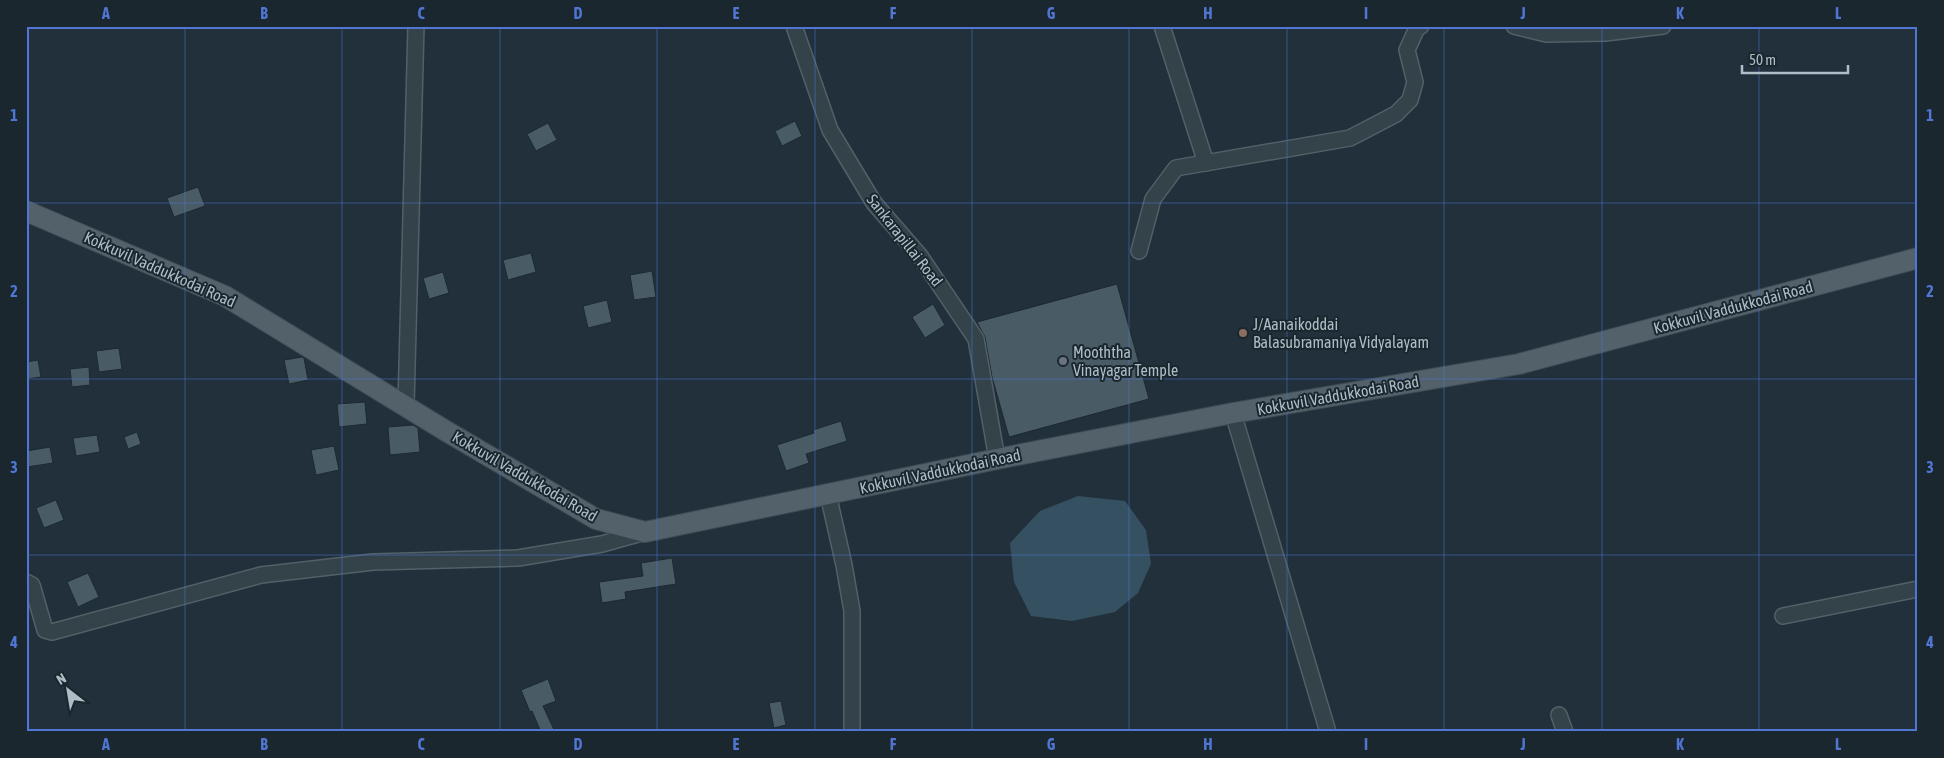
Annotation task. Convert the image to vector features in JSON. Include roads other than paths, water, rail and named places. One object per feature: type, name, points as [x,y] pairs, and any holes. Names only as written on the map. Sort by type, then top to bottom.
[{"type":"main road","name":"Kokkuvil Vaddukkodai Road","points":[[26,211],[225,296],[446,431],[596,519],[645,532],[997,459],[1233,413],[1519,364],[1918,258]]},
{"type":"street","points":[[406,405],[416,26]]},
{"type":"street","name":"Sankarapillai Road","points":[[794,26],[830,130],[874,203],[920,256],[976,339],[997,459]]},
{"type":"street","points":[[1162,26],[1206,163]]},
{"type":"street","points":[[1140,251],[1153,200],[1176,168],[1350,138],[1396,114],[1410,100],[1415,82],[1406,50],[1417,28],[1420,26]]},
{"type":"street","points":[[1514,26],[1546,34],[1556,34],[1605,33],[1663,26]]},
{"type":"street","points":[[1233,413],[1328,732]]},
{"type":"street","points":[[828,494],[852,611],[852,732]]},
{"type":"street","points":[[26,582],[32,585],[45,630],[52,632],[261,575],[373,562],[518,558],[602,544],[645,532]]},
{"type":"street","points":[[1783,616],[1918,589]]},
{"type":"street","points":[[1559,715],[1565,732]]},
{"type":"water","points":[[1078,496],[1125,501],[1146,530],[1151,564],[1138,593],[1115,612],[1072,621],[1031,616],[1014,582],[1010,543],[1040,511]]},
{"type":"place","name":"J/Aanaikoddai Balasubramaniya Vidyalayam","points":[[1243,333]]},
{"type":"place","name":"Mooththa Vinayagar Temple","points":[[1063,361]]}]
